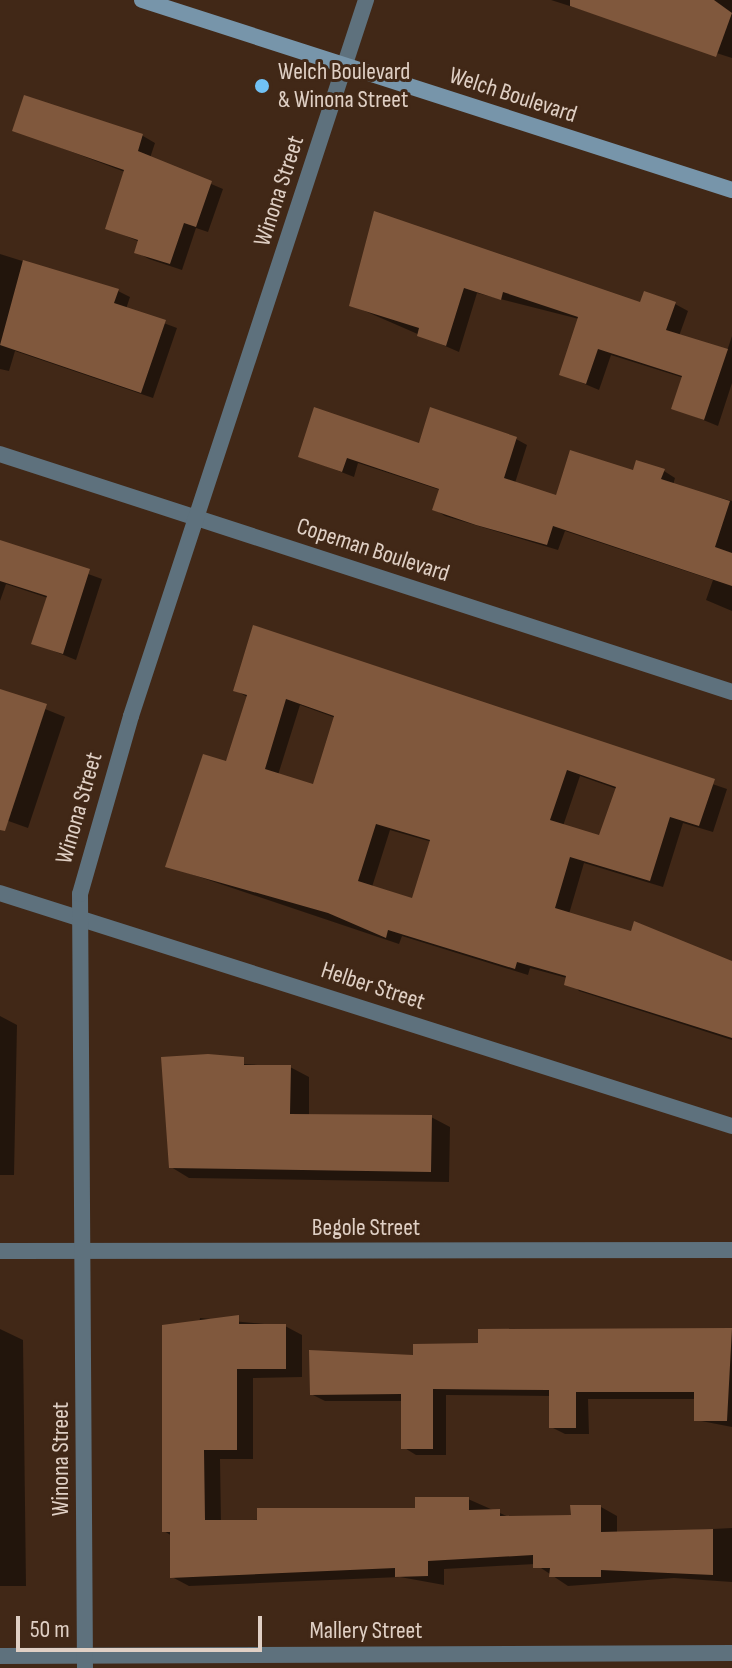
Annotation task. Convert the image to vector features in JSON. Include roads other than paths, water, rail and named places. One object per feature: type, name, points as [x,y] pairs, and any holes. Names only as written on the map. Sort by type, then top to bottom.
[{"type":"main road","name":"Welch Boulevard","points":[[142,0],[732,190]]},
{"type":"street","name":"Winona Street","points":[[85,1662],[86,1252],[79,917],[83,878],[196,518],[366,0]]},
{"type":"street","name":"Copeman Boulevard","points":[[0,454],[732,692]]},
{"type":"street","name":"Helber Street","points":[[0,893],[732,1126]]},
{"type":"street","name":"Begole Street","points":[[0,1251],[732,1250]]},
{"type":"street","name":"Mallery Street","points":[[0,1656],[85,1662],[732,1653]]},
{"type":"place","name":"Welch Boulevard & Winona Street","points":[[262,86]]}]
